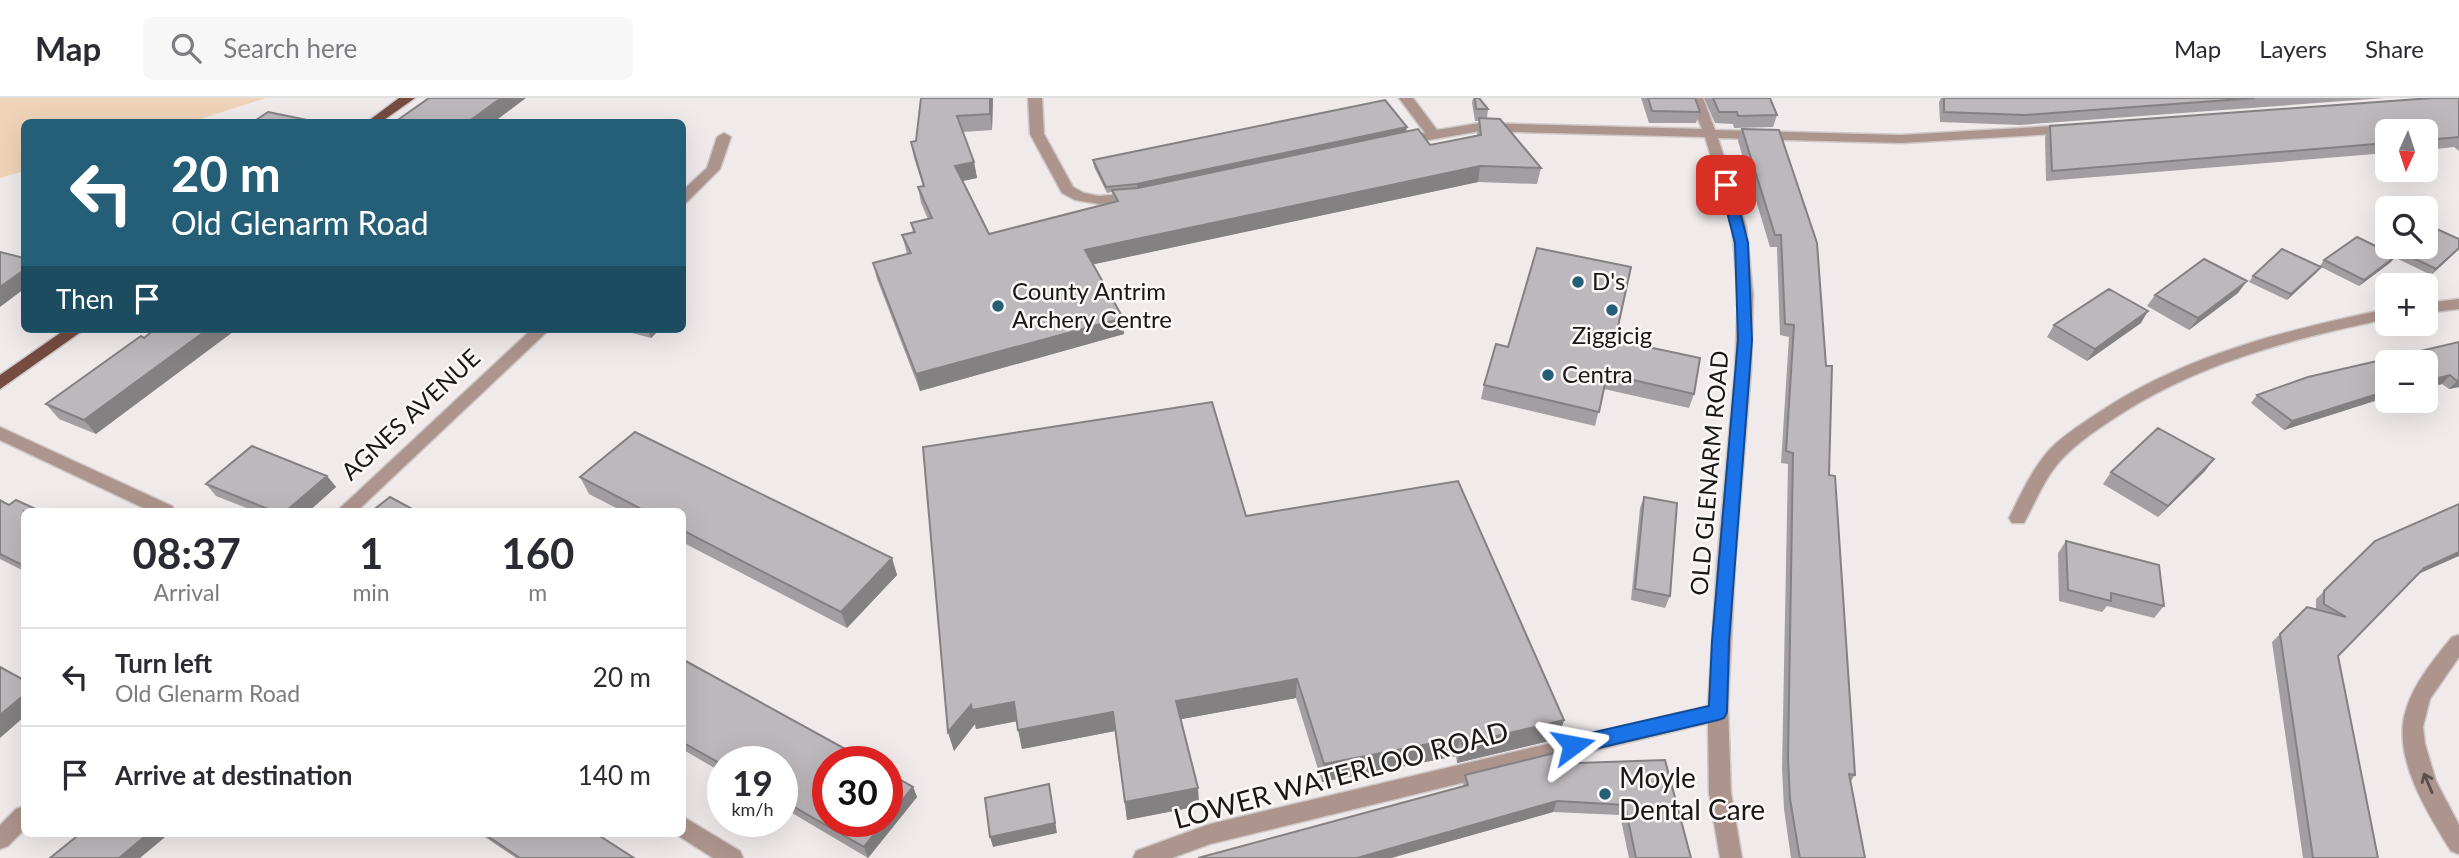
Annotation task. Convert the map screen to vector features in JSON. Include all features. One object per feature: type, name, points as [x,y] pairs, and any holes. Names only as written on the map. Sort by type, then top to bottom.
[{"type":"main road","points":[[377,119],[408,98]]},
{"type":"main road","points":[[0,383],[71,333]]},
{"type":"street","points":[[1035,98],[1037,134],[1067,190],[1085,198],[1106,201],[1152,194]]},
{"type":"street","points":[[1406,98],[1433,134]]},
{"type":"street","name":"OLD GLENARM ROAD","points":[[1696,98],[1735,211],[1742,243],[1744,367],[1721,641],[1718,712],[1718,775],[1731,858]]},
{"type":"street","points":[[1379,145],[1433,134],[1492,127],[1901,139],[2087,128]]},
{"type":"street","points":[[686,195],[713,169],[724,138]]},
{"type":"street","points":[[2438,307],[2459,304]]},
{"type":"street","points":[[2018,518],[2033,486],[2055,456],[2078,435],[2137,394],[2209,362],[2245,350],[2318,329],[2375,317]]},
{"type":"street","name":"AGNES AVENUE","points":[[349,508],[538,333]]},
{"type":"street","points":[[0,433],[160,508]]},
{"type":"street","points":[[2459,643],[2433,676],[2415,711],[2413,725],[2414,742],[2424,776],[2441,814],[2459,844]]},
{"type":"street","name":"LOWER WATERLOO ROAD","points":[[1144,858],[1210,834],[1718,712]]},
{"type":"street","points":[[0,839],[21,819]]},
{"type":"street","points":[[686,829],[732,858]]},
{"type":"shaded area","points":[[0,98],[266,98],[200,119],[21,119],[21,172],[0,178]]},
{"type":"building","points":[[429,98],[501,98],[472,119],[399,119]]},
{"type":"building","points":[[921,98],[990,98],[990,114],[957,116],[974,162],[955,166],[989,234],[1118,201],[1112,190],[1138,188],[1418,129],[1430,145],[1481,135],[1479,118],[1500,119],[1541,168],[1480,166],[1085,250],[1123,318],[916,374],[873,263],[911,253],[902,235],[915,232],[911,223],[932,218],[918,187],[924,186],[911,142],[916,141]]},
{"type":"building","points":[[1475,98],[1479,98],[1488,109],[1476,109]]},
{"type":"building","points":[[1648,98],[1695,98],[1700,112],[1652,111]]},
{"type":"building","points":[[1713,98],[1770,98],[1777,115],[1738,116],[1737,112],[1719,112]]},
{"type":"building","points":[[1944,98],[2255,98],[2025,115],[1944,112]]},
{"type":"building","points":[[2459,98],[2459,137],[2438,139],[2438,119],[2375,119],[2375,144],[2052,171],[2050,126]]},
{"type":"building","points":[[1385,100],[1407,127],[1137,184],[1106,187],[1093,160]]},
{"type":"building","points":[[268,112],[302,119],[258,119]]},
{"type":"building","points":[[1742,129],[1779,130],[1817,243],[1826,366],[1832,366],[1829,475],[1835,476],[1855,775],[1849,774],[1865,858],[1800,858],[1799,853],[1790,799],[1788,758],[1793,453],[1786,451],[1794,325],[1785,324],[1781,235],[1775,235]]},
{"type":"building","points":[[2438,230],[2459,239],[2459,248],[2436,269],[2415,259],[2438,259]]},
{"type":"building","points":[[2357,237],[2375,246],[2375,259],[2392,259],[2364,280],[2324,260]]},
{"type":"building","points":[[1537,248],[1631,267],[1615,340],[1700,358],[1694,394],[1607,374],[1599,412],[1484,385],[1496,344],[1508,347]]},
{"type":"building","points":[[2282,249],[2321,267],[2291,294],[2253,276]]},
{"type":"building","points":[[0,252],[21,257],[21,272],[0,287]]},
{"type":"building","points":[[2204,259],[2247,281],[2198,318],[2155,295]]},
{"type":"building","points":[[2109,289],[2148,311],[2095,349],[2054,325]]},
{"type":"building","points":[[150,333],[203,333],[84,420],[46,404],[141,336],[144,338]]},
{"type":"building","points":[[2459,342],[2459,380],[2450,375],[2438,378],[2438,350],[2424,350]]},
{"type":"building","points":[[2375,361],[2375,395],[2292,421],[2257,395],[2308,377]]},
{"type":"building","points":[[1212,402],[1246,516],[1458,481],[1564,720],[1462,744],[1460,738],[1324,764],[1297,679],[1176,701],[1198,788],[1125,802],[1113,712],[1018,730],[1014,702],[972,710],[971,705],[948,732],[923,447]]},
{"type":"building","points":[[2158,428],[2214,459],[2168,506],[2111,472]]},
{"type":"building","points":[[635,432],[892,558],[841,612],[686,532],[686,508],[639,508],[580,477]]},
{"type":"building","points":[[252,446],[327,476],[290,508],[266,508],[206,484]]},
{"type":"building","points":[[390,497],[410,508],[376,508]]},
{"type":"building","points":[[1644,497],[1677,503],[1670,596],[1635,589]]},
{"type":"building","points":[[0,500],[9,505],[16,500],[33,508],[21,508],[21,564],[0,554]]},
{"type":"building","points":[[2459,504],[2459,552],[2424,568],[2338,656],[2378,858],[2313,858],[2280,634],[2307,607],[2346,617],[2324,604],[2324,591],[2375,541]]},
{"type":"building","points":[[2066,541],[2159,565],[2164,606],[2111,593],[2111,601],[2068,590]]},
{"type":"building","points":[[686,661],[840,746],[812,746],[812,817],[798,809],[798,746],[707,746],[707,756],[686,744]]},
{"type":"building","points":[[0,667],[21,678],[21,698],[0,715]]},
{"type":"building","points":[[1571,749],[1578,763],[1665,760],[1691,858],[1636,858],[1625,805],[1557,801],[1357,858],[1198,858],[1468,785],[1465,775]]},
{"type":"building","points":[[903,781],[913,787],[903,799]]},
{"type":"building","points":[[1049,784],[1055,823],[990,837],[985,798]]},
{"type":"building","points":[[76,837],[144,837],[119,858],[50,858]]},
{"type":"building","points":[[489,837],[601,837],[634,858],[520,858]]},
{"type":"building","points":[[847,837],[872,837],[864,847]]},
{"type":"place","name":"D's","points":[[1578,282]]},
{"type":"place","name":"County Antrim Archery Centre","points":[[998,306]]},
{"type":"place","name":"Ziggicig","points":[[1612,310]]},
{"type":"place","name":"Centra","points":[[1548,375]]},
{"type":"place","name":"Moyle Dental Care","points":[[1605,794]]},
{"type":"route","points":[[1573,745],[1718,712],[1721,641],[1745,340],[1742,243],[1726,185]]}]
